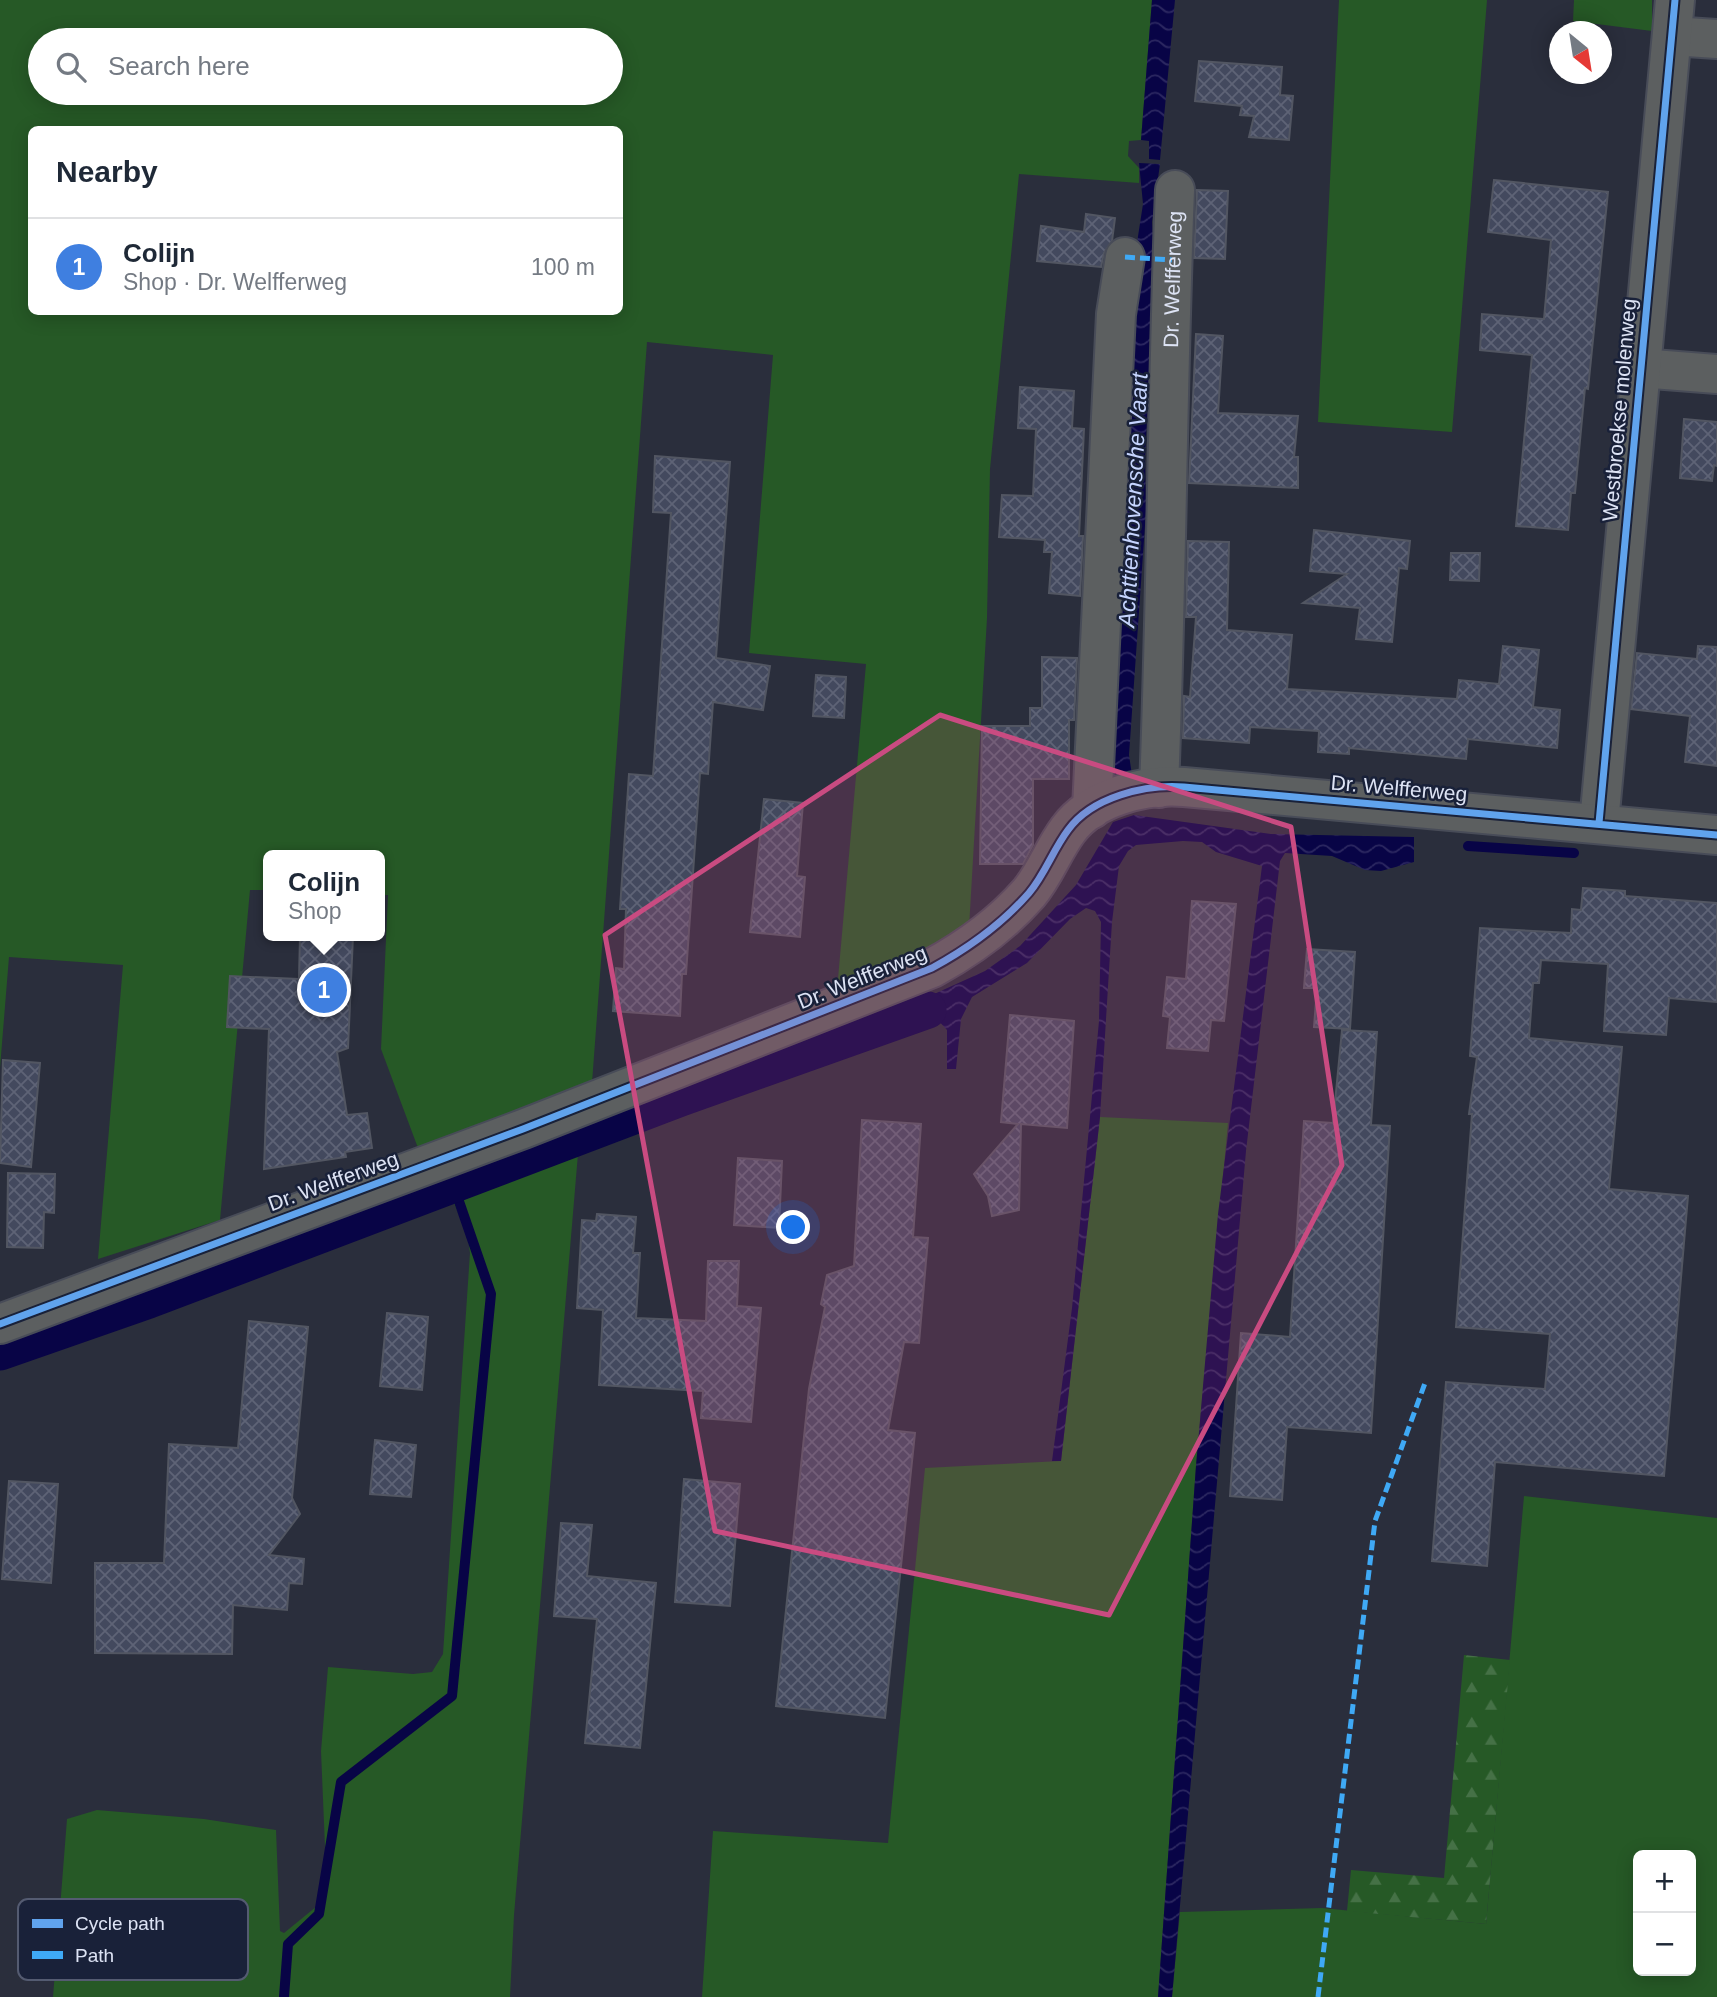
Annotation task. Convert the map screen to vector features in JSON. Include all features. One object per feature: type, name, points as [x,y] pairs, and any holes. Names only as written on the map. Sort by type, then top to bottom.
[{"type":"street","points":[[1674,18],[1717,39]]},
{"type":"street","name":"Westbroekse molenweg","points":[[1600,823],[1674,18]]},
{"type":"street","name":"Dr. Welfferweg","points":[[1156,788],[1166,616],[1168,336],[1175,190]]},
{"type":"street","points":[[1094,808],[1116,314],[1125,257]]},
{"type":"street","points":[[1640,368],[1717,374]]},
{"type":"street","name":"Dr. Welfferweg","points":[[0,1324],[523,1129],[932,968],[985,936],[1006,917],[1044,874],[1067,831],[1094,808],[1122,796],[1156,788],[1184,787],[1717,835]]},
{"type":"highlighted area","points":[[940,715],[1291,827],[1342,1165],[1109,1615],[715,1531],[605,935]]},
{"type":"green space","points":[[0,0],[1152,0],[1141,140],[1129,141],[1128,156],[1139,168],[1139,183],[1019,174],[990,469],[987,618],[969,928],[837,990],[866,664],[749,653],[773,355],[647,342],[592,1083],[418,1148],[381,1049],[388,895],[385,895],[385,850],[263,850],[263,890],[250,890],[220,1220],[98,1259],[123,965],[9,957],[0,1068]]},
{"type":"green space","points":[[1339,0],[1487,0],[1452,432],[1318,422]]},
{"type":"green space","points":[[1574,0],[1652,0],[1652,31],[1612,26],[1612,21],[1573,21]]},
{"type":"green space","points":[[1100,1117],[1228,1123],[1196,1466],[1158,1997],[702,1997],[713,1831],[888,1843],[925,1468],[1061,1461]]},
{"type":"green space","points":[[580,1130],[514,1915],[510,1997],[53,1997],[54,1980],[248,1980],[248,1899],[61,1899],[67,1819],[97,1810],[204,1819],[276,1830],[280,1931],[284,1933],[322,1902],[326,1871],[321,1751],[328,1667],[413,1674],[432,1672],[443,1654],[470,1253],[467,1233],[444,1181]]},
{"type":"green space","points":[[1524,1496],[1717,1518],[1717,1997],[1172,1997],[1180,1912],[1322,1908],[1486,1924]]},
{"type":"green space","points":[[1464,1655],[1510,1660],[1486,1924],[1347,1911],[1351,1870],[1444,1878]]},
{"type":"water","points":[[1152,0],[1175,0],[1160,160],[1149,159],[1149,141],[1141,140]]},
{"type":"water","name":"Achttienhovensche Vaart","points":[[1139,163],[1160,164],[1152,222],[1155,263],[1145,458],[1146,511],[1129,755],[1132,775],[1110,774],[1134,262],[1143,204]]},
{"type":"water","points":[[1134,815],[1271,834],[1414,837],[1414,862],[1381,871],[1365,870],[1332,856],[1285,853],[1280,861],[1246,1151],[1172,1997],[1158,1997],[1196,1466],[1218,1214],[1262,866],[1216,852],[1202,842],[1183,841],[1136,845],[1128,851],[1119,866],[1112,922],[1100,1117],[1061,1461],[1052,1461],[1072,1308],[1099,1021],[1101,922],[1095,911],[1086,908],[1070,919],[1027,963],[972,997],[961,1019],[956,1069],[947,1069],[947,1030],[936,1018],[881,1037],[881,1018],[985,971],[1020,946],[1076,885],[1113,822]]},
{"type":"building","points":[[1199,61],[1282,67],[1280,95],[1293,96],[1289,140],[1249,137],[1254,116],[1240,115],[1242,106],[1195,101]]},
{"type":"building","points":[[1494,180],[1608,192],[1588,389],[1585,388],[1575,493],[1571,493],[1568,530],[1516,526],[1532,355],[1480,350],[1482,314],[1544,319],[1551,240],[1488,232]]},
{"type":"building","points":[[1197,190],[1228,191],[1225,259],[1194,258]]},
{"type":"building","points":[[1086,214],[1115,218],[1112,241],[1104,253],[1101,267],[1037,261],[1041,226],[1084,232]]},
{"type":"building","points":[[1196,334],[1223,336],[1218,413],[1298,416],[1294,457],[1298,457],[1298,488],[1189,483]]},
{"type":"building","points":[[1020,387],[1074,391],[1072,428],[1084,429],[1079,536],[1083,536],[1080,596],[1049,593],[1052,552],[1044,552],[1045,540],[999,537],[1002,495],[1033,496],[1036,429],[1018,428]]},
{"type":"building","points":[[1684,419],[1717,422],[1717,466],[1714,465],[1712,481],[1680,478]]},
{"type":"building","points":[[655,456],[730,462],[716,658],[770,666],[763,710],[713,702],[708,774],[700,773],[686,974],[682,974],[680,1016],[613,1011],[616,968],[624,969],[626,909],[620,909],[629,774],[653,776],[671,513],[653,512]]},
{"type":"building","points":[[1314,530],[1410,541],[1407,569],[1399,568],[1392,642],[1356,639],[1360,608],[1303,603],[1347,574],[1310,571]]},
{"type":"building","points":[[1188,541],[1229,542],[1227,630],[1292,635],[1287,689],[1457,699],[1459,680],[1499,684],[1503,646],[1539,650],[1533,707],[1560,710],[1557,748],[1468,739],[1466,759],[1349,748],[1349,754],[1318,752],[1319,731],[1250,727],[1249,743],[1183,738],[1184,696],[1190,697],[1196,617],[1186,617]]},
{"type":"building","points":[[1451,553],[1480,553],[1479,581],[1450,580]]},
{"type":"building","points":[[1698,646],[1717,647],[1717,766],[1685,762],[1690,716],[1631,709],[1637,653],[1697,659]]},
{"type":"building","points":[[1042,657],[1077,658],[1074,720],[1069,720],[1069,779],[1033,779],[1033,845],[1023,864],[980,864],[982,726],[1030,726],[1030,708],[1042,708]]},
{"type":"building","points":[[816,675],[846,677],[844,718],[813,716]]},
{"type":"building","points":[[764,799],[803,803],[797,876],[805,877],[800,937],[750,932]]},
{"type":"building","points":[[1583,888],[1625,891],[1625,896],[1717,903],[1717,1002],[1669,998],[1666,1035],[1604,1031],[1608,964],[1541,960],[1539,983],[1533,983],[1529,1038],[1622,1047],[1609,1189],[1688,1196],[1664,1476],[1495,1462],[1487,1566],[1432,1561],[1446,1382],[1545,1389],[1550,1334],[1456,1327],[1472,1114],[1469,1114],[1477,1057],[1470,1056],[1480,928],[1571,933],[1572,909],[1581,910]]},
{"type":"building","points":[[1192,901],[1236,904],[1224,1021],[1211,1020],[1208,1051],[1167,1048],[1170,1017],[1163,1016],[1167,977],[1186,979]]},
{"type":"building","points":[[300,941],[353,941],[348,1048],[337,1052],[347,1115],[367,1113],[372,1148],[345,1152],[346,1157],[264,1169],[269,1029],[227,1027],[230,976],[299,979]]},
{"type":"building","points":[[1307,949],[1355,952],[1350,1029],[1314,1027],[1317,988],[1304,988]]},
{"type":"building","points":[[1010,1015],[1074,1021],[1067,1128],[1021,1124],[1019,1210],[992,1216],[988,1196],[974,1174],[1018,1124],[1001,1122]]},
{"type":"building","points":[[1342,1030],[1377,1032],[1371,1125],[1390,1126],[1371,1433],[1287,1427],[1282,1500],[1230,1496],[1241,1333],[1290,1337],[1304,1121],[1333,1123]]},
{"type":"building","points":[[3,1060],[40,1063],[31,1167],[0,1163]]},
{"type":"building","points":[[862,1120],[921,1124],[913,1237],[928,1238],[919,1343],[904,1342],[888,1430],[915,1433],[885,1718],[776,1706],[809,1389],[825,1307],[821,1304],[827,1275],[854,1266]]},
{"type":"building","points":[[738,1158],[782,1161],[779,1228],[734,1225]]},
{"type":"building","points":[[8,1173],[55,1174],[54,1213],[44,1212],[43,1248],[7,1247]]},
{"type":"building","points":[[597,1214],[636,1217],[633,1253],[640,1253],[636,1318],[706,1321],[708,1261],[739,1261],[737,1306],[761,1308],[751,1422],[701,1418],[703,1391],[599,1385],[603,1310],[577,1308],[582,1220],[596,1221]]},
{"type":"building","points":[[387,1313],[428,1317],[422,1390],[380,1386]]},
{"type":"building","points":[[249,1321],[308,1327],[292,1498],[300,1514],[269,1555],[304,1559],[302,1584],[289,1583],[287,1610],[233,1605],[232,1654],[95,1653],[95,1563],[164,1563],[169,1444],[238,1448]]},
{"type":"building","points":[[375,1440],[416,1445],[411,1497],[370,1494]]},
{"type":"building","points":[[684,1479],[740,1484],[730,1606],[675,1602]]},
{"type":"building","points":[[9,1481],[58,1484],[51,1583],[2,1579]]},
{"type":"building","points":[[561,1523],[592,1525],[587,1576],[656,1583],[640,1748],[585,1743],[597,1619],[554,1616]]},
{"type":"waterway","points":[[1468,846],[1574,853]]},
{"type":"waterway","points":[[0,1352],[149,1300],[681,1098],[928,1010]]},
{"type":"waterway","points":[[284,1997],[288,1944],[319,1914],[341,1782],[452,1696],[491,1294],[453,1184]]},
{"type":"marked path","points":[[1125,257],[1172,260]]},
{"type":"marked path","points":[[1318,1997],[1375,1521],[1425,1383]]},
{"type":"cycle path","points":[[1599,823],[1675,0]]},
{"type":"cycle path","points":[[0,1324],[523,1129],[932,968],[996,926],[1035,886],[1068,830],[1078,819],[1091,809],[1120,795],[1153,788],[1184,787],[1717,835]]},
{"type":"place","name":"Colijn","points":[[324,990]]}]
